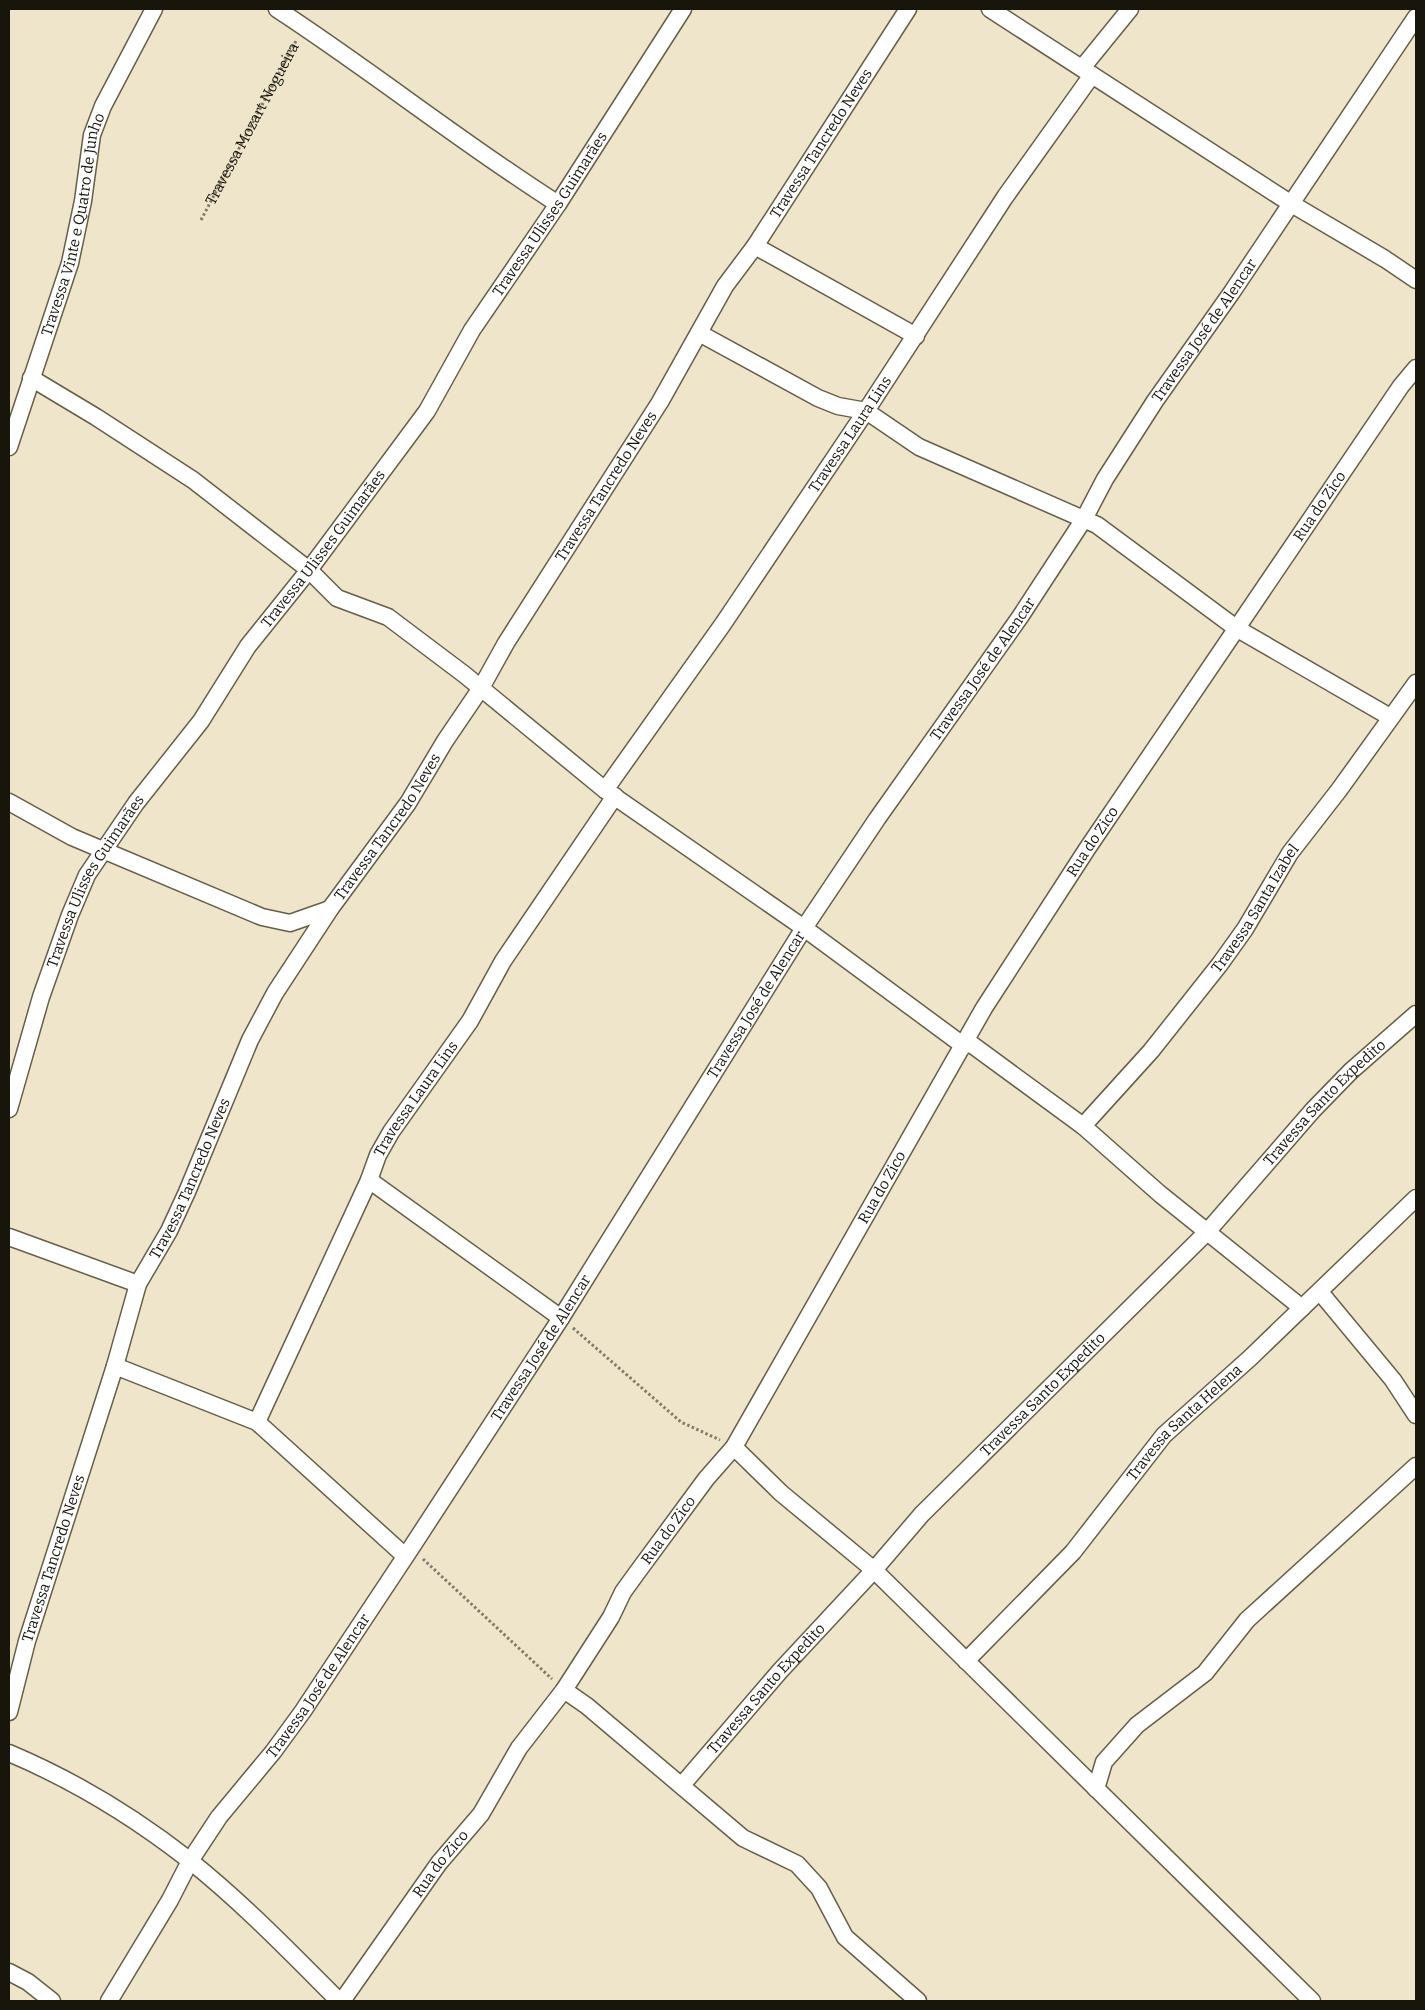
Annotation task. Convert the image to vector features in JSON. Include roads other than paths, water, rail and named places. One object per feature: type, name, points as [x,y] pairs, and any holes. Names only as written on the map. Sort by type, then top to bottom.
[{"type":"street","name":"Travessa Vinte e Quatro de Junho","points":[[9,447],[31,378],[48,334],[70,262],[83,201],[92,135],[110,91],[154,9]]},
{"type":"street","name":"Travessa Ulisses Guimarães","points":[[9,1109],[41,997],[70,915],[87,875],[102,851],[166,763],[201,722],[248,646],[309,570],[428,410],[472,330],[558,204],[683,9]]},
{"type":"street","name":"Travessa Tancredo Neves","points":[[9,1712],[27,1641],[115,1366],[138,1284],[169,1231],[187,1192],[250,1040],[275,993],[330,909],[408,803],[481,688],[510,635],[660,402],[725,286],[755,246],[908,9]]},
{"type":"street","points":[[990,9],[1290,203],[1385,259],[1416,280]]},
{"type":"street","name":"Travessa Laura Lins","points":[[257,1422],[369,1180],[378,1155],[391,1132],[470,1021],[503,961],[610,793],[866,412],[1005,197],[1130,9]]},
{"type":"street","points":[[280,10],[303,28],[369,70],[502,169],[558,204]]},
{"type":"street","name":"Travessa José de Alencar","points":[[109,2001],[170,1900],[190,1861],[219,1817],[273,1752],[303,1712],[561,1318],[804,928],[877,819],[1020,617],[1084,519],[1126,446],[1232,292],[1416,17]]},
{"type":"street","points":[[755,246],[916,336]]},
{"type":"street","points":[[699,333],[818,398],[838,406],[866,412],[919,447],[1020,493],[1084,519],[1107,531],[1236,628],[1390,717]]},
{"type":"street","name":"Rua do Zico","points":[[341,2001],[439,1864],[481,1814],[519,1748],[564,1690],[611,1617],[623,1592],[706,1479],[734,1447],[984,1008],[1236,628],[1416,368]]},
{"type":"street","points":[[31,378],[96,417],[193,480],[309,570],[336,598],[388,617],[481,688],[610,793],[1083,1126],[1207,1232],[1302,1308]]},
{"type":"street","name":"Travessa Santa Izabel","points":[[1083,1126],[1150,1051],[1220,964],[1246,928],[1290,853],[1339,790],[1390,717],[1413,692]]},
{"type":"street","points":[[9,802],[72,837],[102,851],[275,920],[296,922],[330,909]]},
{"type":"street","name":"Travessa Santo Expedito","points":[[682,1785],[780,1671],[874,1570],[922,1514],[1207,1232],[1312,1110],[1351,1071],[1416,1014]]},
{"type":"street","points":[[369,1180],[561,1318]]},
{"type":"street","name":"Travessa Santa Helena","points":[[966,1661],[1073,1552],[1164,1435],[1320,1292],[1416,1198]]},
{"type":"street","points":[[9,1237],[138,1284]]},
{"type":"street","points":[[1320,1292],[1393,1380],[1416,1415]]},
{"type":"street","points":[[115,1366],[257,1422],[408,1552]]},
{"type":"street","points":[[734,1447],[781,1493],[874,1570],[1312,2001]]},
{"type":"street","points":[[1096,1789],[1104,1762],[1137,1725],[1205,1673],[1247,1620],[1416,1466]]},
{"type":"street","points":[[564,1690],[587,1706],[743,1838],[797,1864],[819,1888],[848,1941],[918,2001]]},
{"type":"street","points":[[9,1753],[63,1779],[146,1828],[190,1861],[263,1926],[341,2001]]},
{"type":"street","points":[[9,1972],[28,1982],[52,2001]]}]
